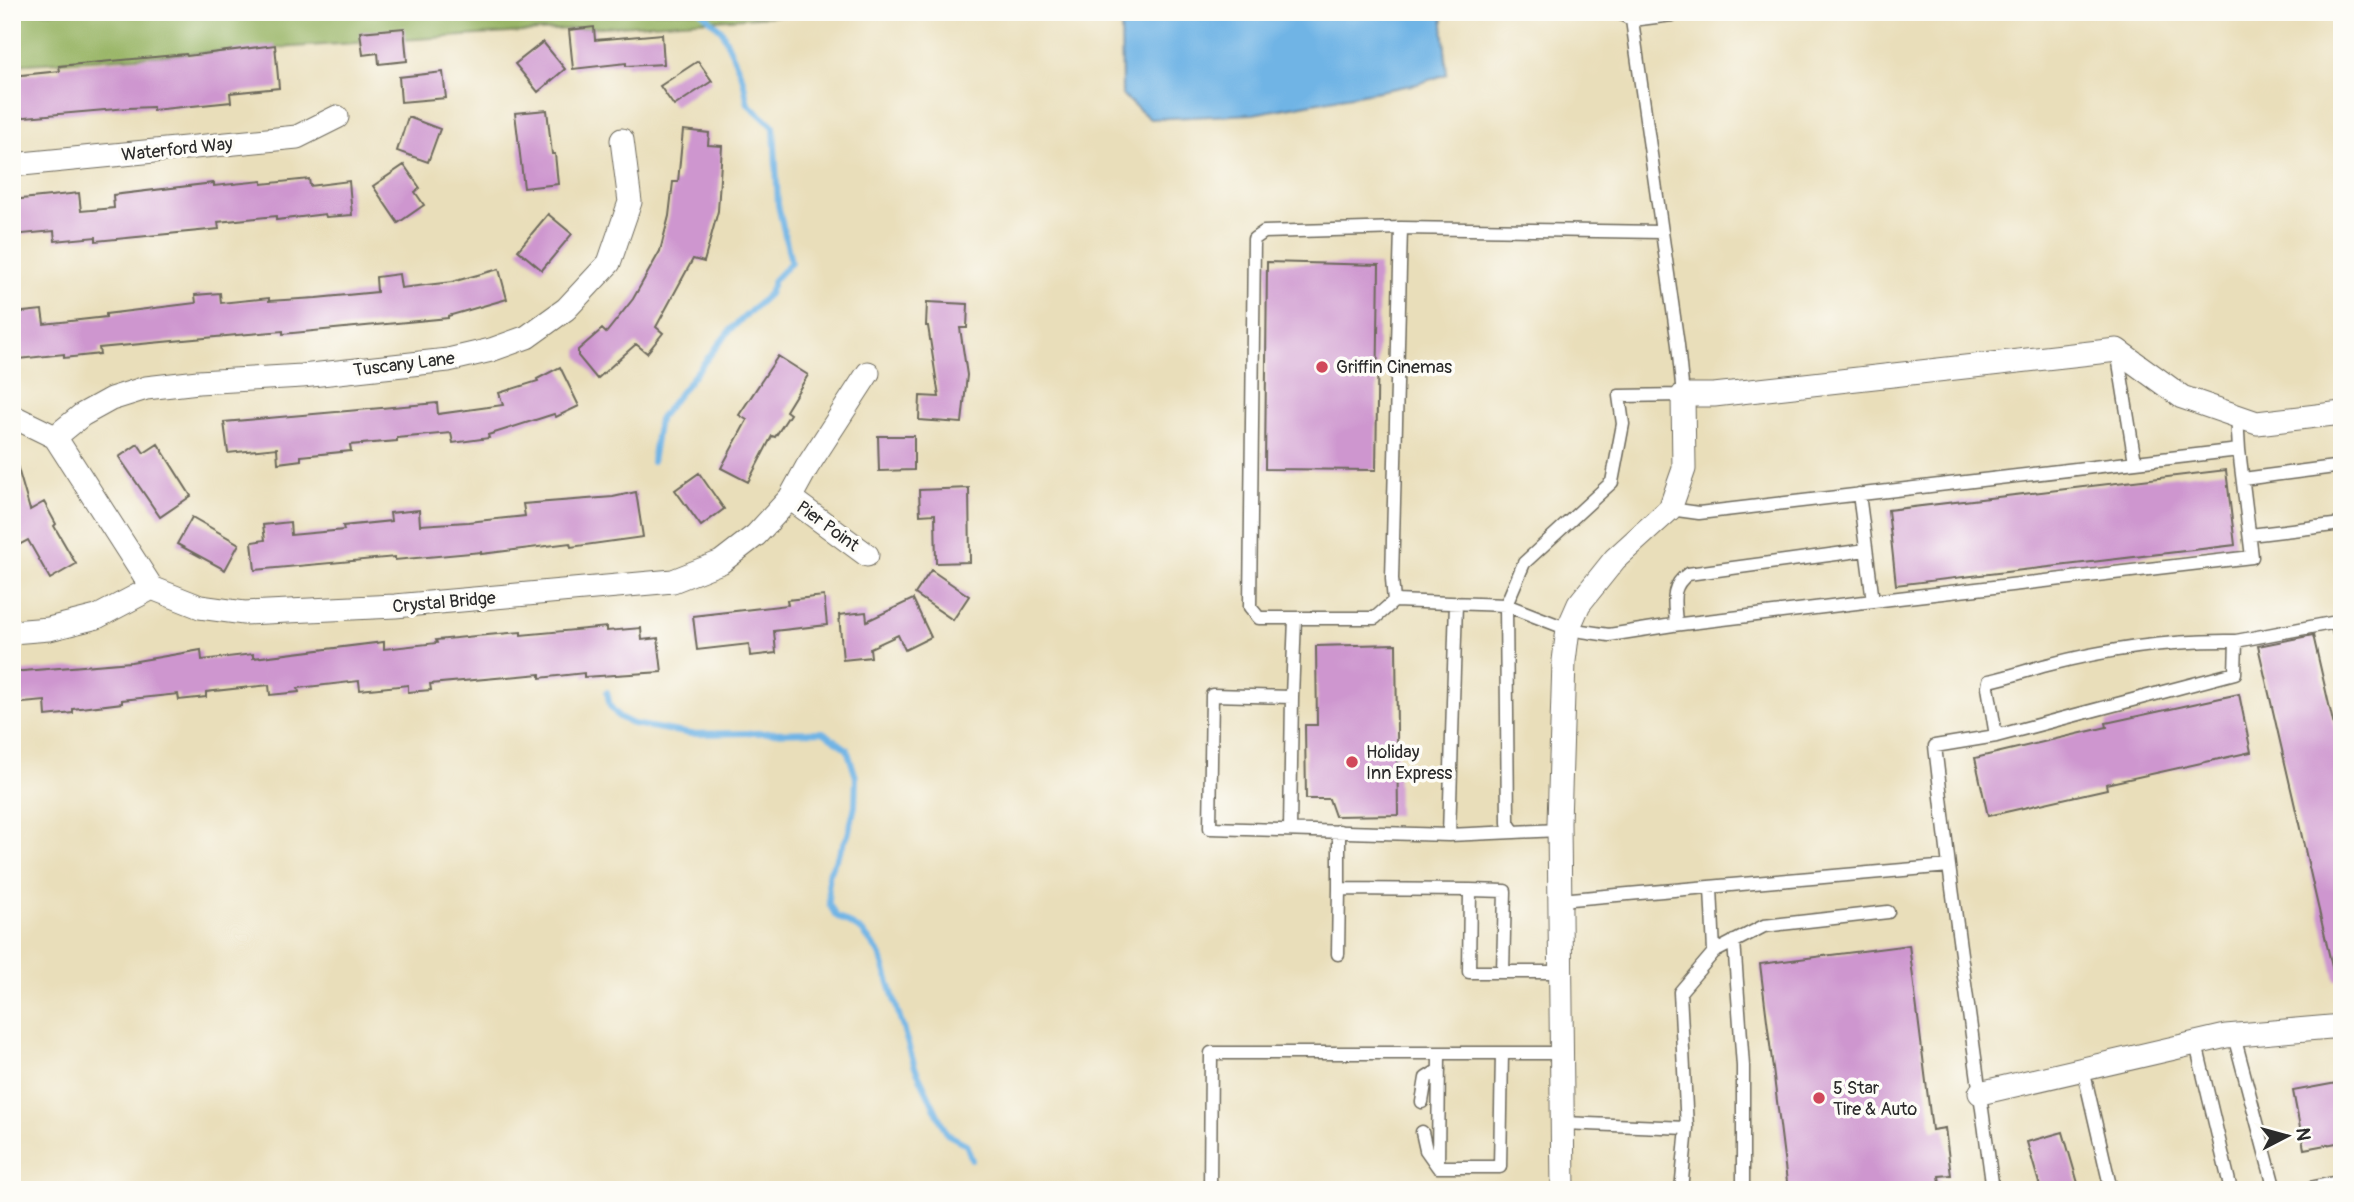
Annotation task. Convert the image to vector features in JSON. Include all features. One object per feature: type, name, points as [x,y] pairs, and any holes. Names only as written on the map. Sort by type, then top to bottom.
[{"type":"street","name":"Waterford Way","points":[[12,165],[298,137],[337,117]]},
{"type":"street","name":"Tuscany Lane","points":[[55,437],[82,415],[111,399],[146,388],[302,376],[448,360],[491,351],[527,337],[566,309],[609,263],[630,202],[622,140]]},
{"type":"street","points":[[1563,1190],[1559,830],[1564,661],[1568,629],[1579,604],[1615,559],[1670,509],[1684,469],[1683,395],[1714,395],[2117,350],[2182,397],[2257,423],[2342,413]]},
{"type":"street","name":"Crystal Bridge","points":[[152,588],[200,607],[244,613],[395,606],[673,581],[721,562],[756,535],[790,498],[868,373]]},
{"type":"street","points":[[12,416],[55,437],[152,588],[97,617],[49,629],[12,632]]},
{"type":"street","name":"Pier Point","points":[[790,498],[867,555]]},
{"type":"street","points":[[1980,1093],[2234,1036],[2342,1026]]},
{"type":"lane","points":[[1618,12],[1632,20],[1696,12]]},
{"type":"lane","points":[[1514,832],[1508,823],[1506,605],[1524,563],[1612,482],[1623,424],[1619,396],[1683,395],[1632,20]]},
{"type":"lane","points":[[1662,232],[1401,228],[1264,232],[1254,239],[1250,607],[1259,618],[1375,618],[1394,601],[1506,605],[1568,629],[1609,635],[1676,624],[2252,557],[2237,415]]},
{"type":"lane","points":[[1394,601],[1392,579],[1401,228]]},
{"type":"lane","points":[[2117,350],[2135,462]]},
{"type":"lane","points":[[1670,509],[1699,513],[2239,450]]},
{"type":"lane","points":[[2243,479],[2342,466]]},
{"type":"lane","points":[[1859,494],[1873,601]]},
{"type":"lane","points":[[2250,535],[2342,524]]},
{"type":"lane","points":[[1676,624],[1673,592],[1679,581],[1688,574],[1867,550]]},
{"type":"lane","points":[[1449,835],[1456,603]]},
{"type":"lane","points":[[1290,830],[1295,618]]},
{"type":"lane","points":[[1996,736],[1989,681],[2048,664],[2139,647],[2205,640],[2236,640],[2339,621],[2342,645]]},
{"type":"lane","points":[[1993,1190],[1935,746],[1996,736],[2235,673],[2236,640]]},
{"type":"lane","points":[[1292,697],[1212,695],[1210,828],[1449,835],[1559,830]]},
{"type":"lane","points":[[1338,954],[1339,831]]},
{"type":"lane","points":[[1560,900],[1949,866]]},
{"type":"lane","points":[[1711,888],[1714,951]]},
{"type":"lane","points":[[1339,889],[1505,891],[1503,972]]},
{"type":"lane","points":[[1470,890],[1469,972],[1561,972]]},
{"type":"lane","points":[[1681,1190],[1687,1128],[1680,992],[1714,951],[1763,926],[1888,912]]},
{"type":"lane","points":[[1734,942],[1743,1066],[1743,1190]]},
{"type":"lane","points":[[2234,1036],[2275,1190]]},
{"type":"lane","points":[[2196,1044],[2231,1190]]},
{"type":"lane","points":[[1210,1190],[1211,1053],[1562,1053]]},
{"type":"lane","points":[[1438,1167],[1439,1053]]},
{"type":"lane","points":[[1438,1167],[1500,1167],[1502,1053]]},
{"type":"lane","points":[[2083,1069],[2111,1190]]},
{"type":"lane","points":[[1422,1102],[1426,1077],[1439,1070]]},
{"type":"lane","points":[[1563,1124],[1687,1128]]},
{"type":"lane","points":[[1423,1132],[1426,1150],[1438,1167]]},
{"type":"lane","points":[[2310,1188],[2342,1181]]},
{"type":"green space","points":[[12,12],[837,12],[12,65]]},
{"type":"water","points":[[1121,12],[1442,12],[1447,74],[1417,84],[1253,114],[1150,119],[1122,95]]},
{"type":"building","points":[[594,27],[595,40],[662,34],[664,64],[626,66],[626,63],[573,69],[569,30]]},
{"type":"building","points":[[404,28],[407,61],[379,64],[378,53],[363,55],[360,32]]},
{"type":"building","points":[[543,42],[565,69],[538,92],[515,64]]},
{"type":"building","points":[[275,45],[279,88],[230,93],[231,102],[153,110],[153,107],[128,108],[14,118],[12,76],[60,71],[59,66],[187,56]]},
{"type":"building","points":[[698,61],[712,81],[674,106],[660,86]]},
{"type":"building","points":[[443,72],[446,98],[401,102],[399,77]]},
{"type":"building","points":[[547,110],[558,184],[524,188],[515,113]]},
{"type":"building","points":[[408,117],[440,129],[428,162],[397,151]]},
{"type":"building","points":[[683,130],[709,133],[708,145],[722,146],[718,211],[704,262],[693,259],[656,327],[663,333],[647,353],[636,344],[597,379],[578,356],[578,350],[602,329],[606,333],[633,299],[660,251],[669,216],[673,182],[678,182]]},
{"type":"building","points":[[404,165],[420,188],[415,192],[424,205],[398,223],[373,186]]},
{"type":"building","points":[[309,179],[310,186],[349,181],[352,215],[326,217],[325,214],[276,220],[276,216],[218,222],[219,229],[96,241],[96,237],[55,241],[54,231],[12,235],[12,200],[79,193],[81,211],[114,208],[113,195],[214,183],[214,186],[262,181],[262,184]]},
{"type":"building","points":[[548,214],[572,234],[542,270],[518,250]]},
{"type":"building","name":"Griffin Cinemas","points":[[1267,262],[1379,265],[1376,470],[1265,469]]},
{"type":"building","points":[[499,269],[507,299],[448,318],[99,348],[100,354],[64,358],[64,354],[19,359],[14,313],[42,310],[44,324],[196,303],[195,295],[220,293],[221,303],[269,298],[269,301],[316,298],[377,292],[376,277],[399,274],[401,288],[452,282]]},
{"type":"building","points":[[927,302],[968,304],[967,328],[960,328],[967,375],[962,423],[919,420],[920,396],[939,397],[926,326]]},
{"type":"building","points":[[778,356],[808,375],[786,411],[790,414],[775,437],[772,436],[748,482],[721,468],[747,420],[739,415]]},
{"type":"building","points":[[560,367],[579,406],[556,417],[554,414],[488,435],[489,438],[453,443],[451,433],[397,438],[397,441],[350,445],[351,451],[301,456],[301,460],[278,463],[277,448],[228,453],[224,422],[437,403],[438,414],[503,405],[499,393],[538,381],[537,379]]},
{"type":"building","points":[[878,436],[914,436],[914,470],[879,471]]},
{"type":"building","points":[[138,444],[144,453],[158,444],[191,496],[160,517],[119,457]]},
{"type":"building","points":[[17,465],[30,510],[44,502],[56,524],[54,526],[76,564],[50,579],[28,540],[17,546],[12,538],[12,466]]},
{"type":"building","points":[[2226,470],[2235,545],[1896,585],[1888,510]]},
{"type":"building","points":[[699,473],[724,509],[701,526],[675,490]]},
{"type":"building","points":[[969,488],[970,562],[936,563],[935,514],[920,515],[919,490]]},
{"type":"building","points":[[636,492],[643,537],[571,547],[570,543],[481,554],[395,560],[395,557],[255,570],[252,542],[265,540],[263,525],[290,522],[291,535],[344,530],[343,526],[391,521],[390,513],[419,510],[420,525],[468,522],[525,516],[523,504],[613,497]]},
{"type":"building","points":[[192,517],[239,544],[225,570],[177,544]]},
{"type":"building","points":[[931,570],[969,596],[953,620],[915,594]]},
{"type":"building","points":[[824,596],[827,625],[774,631],[776,653],[750,656],[749,644],[697,650],[693,616],[788,605],[787,600]]},
{"type":"building","points":[[913,599],[931,637],[905,650],[898,635],[870,648],[871,657],[843,660],[839,615],[866,612],[867,621]]},
{"type":"building","points":[[607,627],[607,631],[641,628],[642,640],[658,638],[662,672],[584,677],[584,673],[540,678],[540,674],[430,684],[431,690],[408,692],[408,685],[360,690],[359,681],[298,688],[299,692],[270,695],[269,685],[206,692],[206,697],[179,700],[178,694],[122,700],[122,703],[73,709],[73,713],[46,716],[45,701],[12,704],[12,672],[131,662],[201,650],[202,660],[253,654],[253,658],[384,642],[384,649],[476,636]]},
{"type":"building","points":[[2313,635],[2342,761],[2342,980],[2335,980],[2258,646]]},
{"type":"building","name":"Holiday Inn Express","points":[[1396,644],[1398,815],[1335,816],[1329,799],[1306,799],[1305,725],[1317,725],[1316,646]]},
{"type":"building","points":[[2239,694],[2251,752],[2106,784],[2107,789],[1988,816],[1975,758],[2107,727],[2106,723]]},
{"type":"building","points":[[1909,945],[1932,1130],[1945,1128],[1951,1175],[1939,1176],[1941,1190],[1788,1190],[1760,964]]},
{"type":"building","points":[[2342,1082],[2342,1142],[2304,1149],[2293,1091]]},
{"type":"building","points":[[2063,1132],[2080,1190],[2041,1190],[2027,1142]]},
{"type":"waterway","points":[[652,462],[659,419],[730,330],[769,294],[774,280],[791,262],[778,205],[774,127],[748,104],[743,79],[722,31],[702,12]]},
{"type":"waterway","points":[[607,692],[610,706],[619,717],[633,724],[691,734],[823,732],[847,749],[856,777],[855,806],[848,835],[828,875],[829,904],[836,916],[862,931],[880,954],[915,1067],[947,1134],[966,1144],[972,1160]]},
{"type":"place","name":"Griffin Cinemas","points":[[1322,367]]},
{"type":"place","name":"Holiday Inn Express","points":[[1352,762]]},
{"type":"place","name":"5 Star Tire & Auto","points":[[1819,1098]]}]
